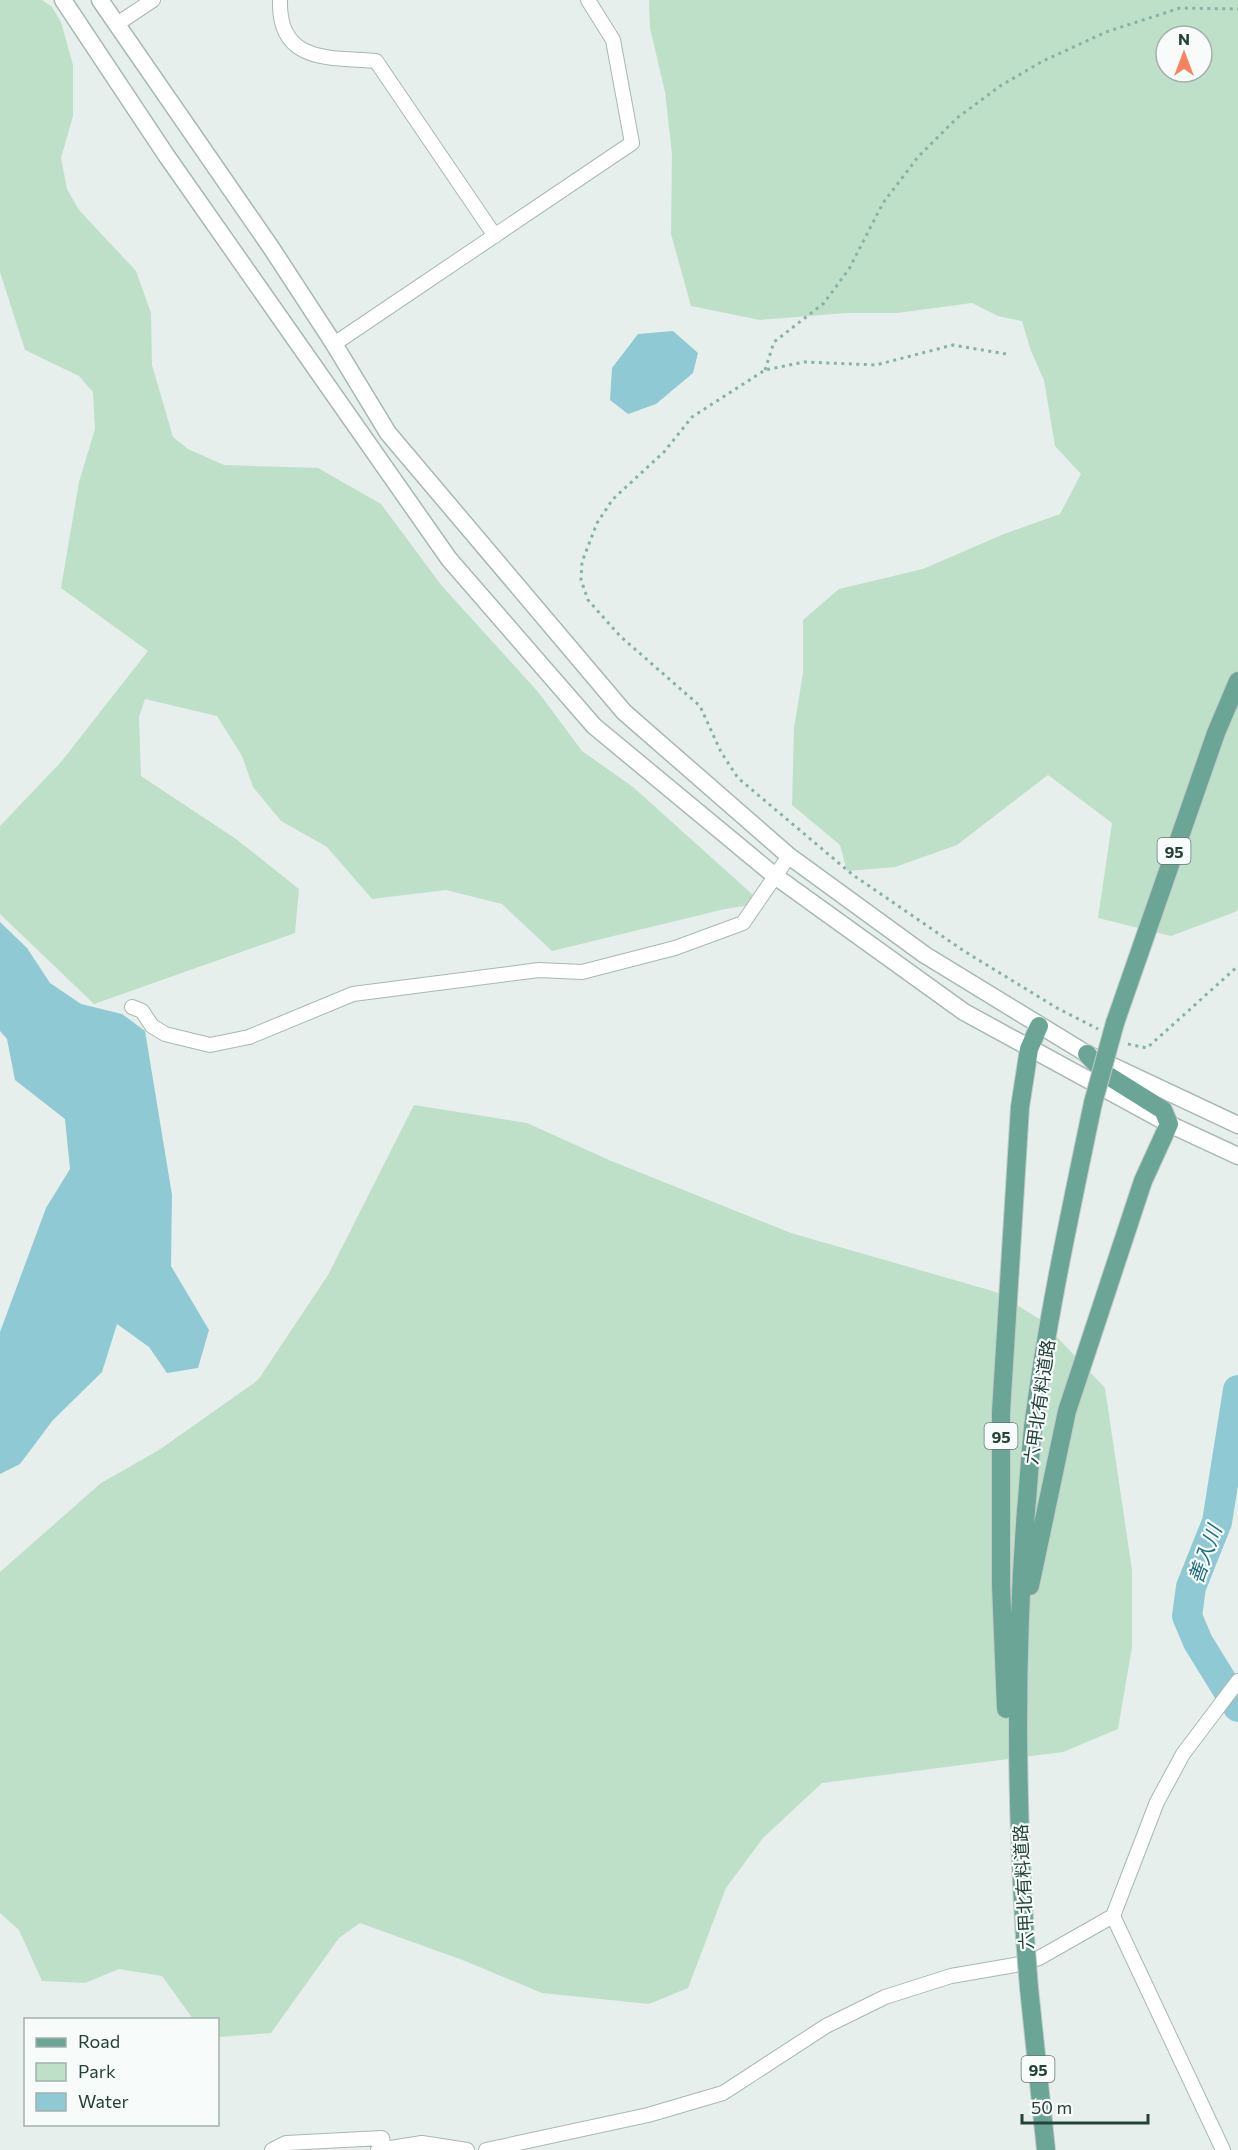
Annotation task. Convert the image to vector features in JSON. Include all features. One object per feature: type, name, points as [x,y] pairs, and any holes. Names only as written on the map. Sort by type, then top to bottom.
[{"type":"main road","name":"六甲北有料道路","points":[[1046,2150],[1029,1988],[1020,1848],[1017,1653],[1034,1422],[1058,1272],[1110,1028],[1216,733],[1238,681]]},
{"type":"main road","name":"95","points":[[1020,1848],[1008,1767],[1001,1585],[1000,1412],[1020,1107],[1029,1049],[1039,1026]]},
{"type":"main road","points":[[1087,1054],[1107,1075],[1163,1110],[1169,1124]]},
{"type":"main road","name":"95","points":[[1017,1653],[1066,1411],[1143,1181],[1169,1124]]},
{"type":"street","points":[[63,0],[166,155],[449,560],[594,726],[775,876],[964,1012],[1169,1124],[1238,1156]]},
{"type":"street","points":[[100,0],[334,344],[388,433],[624,712],[789,856],[925,956],[1087,1054],[1238,1125]]},
{"type":"street","points":[[117,24],[153,0]]},
{"type":"street","points":[[280,0],[284,25],[293,44],[308,55],[376,61],[495,236]]},
{"type":"street","points":[[334,344],[632,143],[613,40],[588,0]]},
{"type":"street","points":[[132,1007],[142,1011],[152,1026],[165,1034],[210,1045],[249,1037],[353,994],[538,970],[582,972],[675,948],[743,923],[789,856]]},
{"type":"street","points":[[486,2150],[648,2115],[723,2093],[826,2026],[885,1996],[951,1976],[1015,1965],[1039,1958],[1113,1916],[1156,1802],[1183,1754],[1238,1681]]},
{"type":"street","points":[[1113,1916],[1223,2150]]},
{"type":"street","points":[[272,2150],[286,2143],[382,2138],[381,2149],[422,2143],[467,2150]]},
{"type":"path","points":[[765,370],[774,342],[824,303],[849,269],[883,203],[918,157],[957,118],[1000,86],[1043,61],[1106,32],[1180,8],[1238,9]]},
{"type":"path","points":[[1006,354],[953,345],[876,365],[804,362],[765,370],[692,417],[663,452],[613,499],[597,523],[582,562],[581,580],[588,600],[620,636],[700,706],[721,752],[738,778],[845,868],[964,951],[1057,1008],[1110,1028]]},
{"type":"path","points":[[1125,1042],[1134,1047],[1147,1048],[1238,966]]},
{"type":"green space","points":[[0,0],[42,0],[52,7],[61,22],[73,65],[73,116],[61,158],[67,189],[79,210],[136,271],[151,313],[152,365],[173,437],[188,449],[224,465],[318,468],[381,504],[442,586],[539,693],[582,751],[633,787],[762,903],[725,909],[552,951],[502,904],[446,890],[372,899],[327,847],[281,821],[253,787],[242,756],[217,716],[145,699],[139,717],[141,776],[236,839],[299,889],[295,933],[94,1004],[0,914],[0,826],[61,762],[148,651],[61,588],[79,482],[95,429],[93,392],[79,376],[25,350],[0,272]]},
{"type":"green space","points":[[649,0],[1238,0],[1238,910],[1171,936],[1098,918],[1112,823],[1048,775],[957,845],[895,867],[847,871],[840,845],[792,805],[794,728],[803,673],[803,620],[839,589],[923,569],[1004,534],[1060,514],[1081,474],[1055,446],[1044,380],[1031,351],[1022,321],[998,316],[972,303],[897,313],[846,313],[760,320],[691,306],[671,234],[672,154],[665,92],[650,28]]},
{"type":"green space","points":[[414,1105],[527,1123],[609,1160],[791,1233],[996,1292],[1041,1320],[1105,1388],[1132,1570],[1132,1647],[1118,1729],[1063,1752],[822,1783],[763,1838],[726,1888],[688,1988],[649,2004],[542,1993],[465,1961],[360,1923],[339,1938],[271,2033],[219,2037],[219,2018],[192,2018],[162,1976],[119,1969],[85,1983],[42,1981],[19,1930],[0,1913],[0,1572],[101,1483],[159,1450],[258,1380],[328,1275]]},
{"type":"water","points":[[673,331],[698,353],[693,373],[656,404],[628,414],[610,400],[612,368],[638,334]]},
{"type":"water","points":[[0,922],[27,948],[50,983],[81,1004],[122,1014],[145,1031],[172,1195],[171,1266],[209,1330],[198,1368],[167,1373],[149,1347],[117,1324],[102,1372],[53,1420],[20,1464],[0,1474],[0,1332],[46,1208],[70,1169],[65,1119],[15,1080],[7,1039],[0,1031]]},
{"type":"waterway","name":"善入川","points":[[1238,1390],[1217,1522],[1191,1587],[1187,1616],[1198,1642],[1238,1707]]}]
